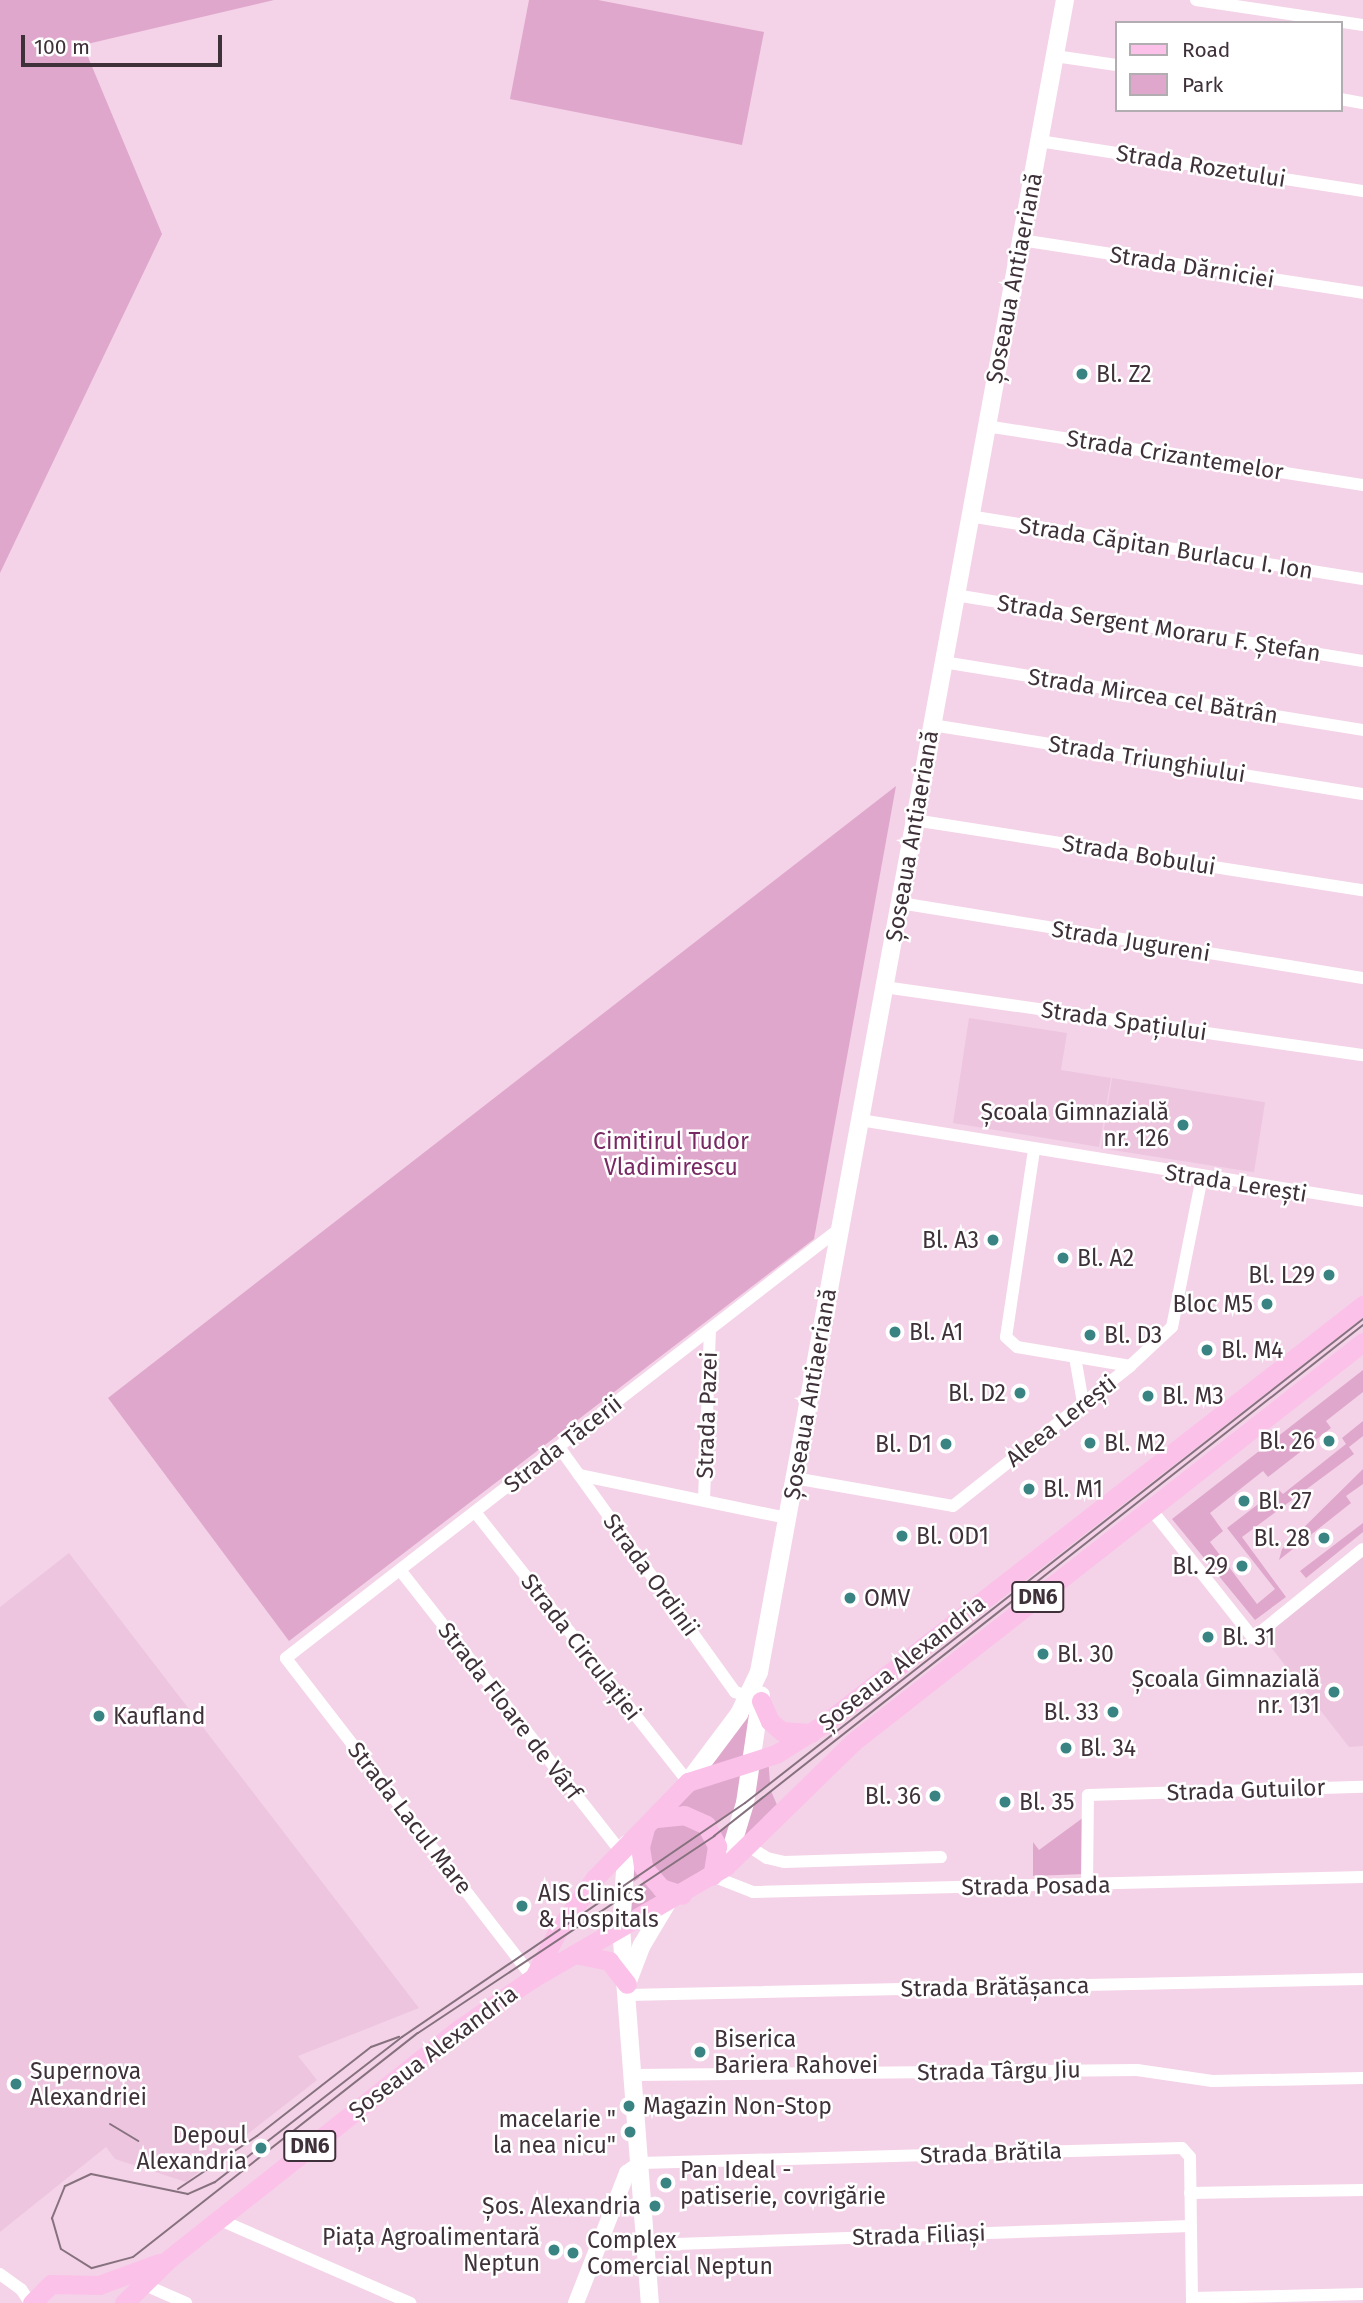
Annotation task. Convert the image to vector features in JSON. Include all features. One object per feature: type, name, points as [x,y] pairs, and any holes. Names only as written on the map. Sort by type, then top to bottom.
[{"type":"main road","name":"Șoseaua Antiaeriană","points":[[719,1871],[740,1825],[751,1762],[759,1672],[1065,0]]},
{"type":"main road","name":"Șoseaua Alexandria","points":[[533,1978],[570,1911],[624,1848],[688,1782],[751,1762],[813,1732],[1363,1305]]},
{"type":"main road","name":"Șoseaua Alexandria","points":[[124,2303],[170,2258],[401,2073],[533,1978],[675,1899],[750,1847],[839,1753],[1363,1342]]},
{"type":"main road","points":[[688,1782],[755,1698],[770,1721],[781,1731],[813,1732]]},
{"type":"main road","points":[[627,1990],[642,1945],[675,1899],[661,1888],[643,1867],[639,1847],[651,1822],[684,1815],[706,1825],[717,1846],[719,1871]]},
{"type":"main road","points":[[624,1848],[621,1928],[650,2303]]},
{"type":"main road","points":[[574,1954],[609,1961],[627,1990]]},
{"type":"main road","name":"Șoseaua Alexandria","points":[[31,2303],[51,2284],[73,2286],[122,2280],[170,2258]]},
{"type":"main road","points":[[73,2286],[84,2303]]},
{"type":"street","points":[[1196,0],[1336,21]]},
{"type":"street","points":[[1342,22],[1363,25]]},
{"type":"street","points":[[1055,56],[1114,65]]},
{"type":"street","points":[[1342,99],[1363,103]]},
{"type":"street","name":"Strada Rozetului","points":[[1039,141],[1363,191]]},
{"type":"street","name":"Strada Dărniciei","points":[[1021,240],[1363,293]]},
{"type":"street","name":"Strada Crizantemelor","points":[[986,426],[1363,485]]},
{"type":"street","name":"Strada Căpitan Burlacu I. Ion","points":[[970,516],[1363,579]]},
{"type":"street","name":"Strada Sergent Moraru F. Ștefan","points":[[955,595],[1363,661]]},
{"type":"street","name":"Strada Mircea cel Bătrân","points":[[943,662],[1363,730]]},
{"type":"street","name":"Strada Triunghiului","points":[[932,725],[1363,794]]},
{"type":"street","name":"Strada Bobului","points":[[914,820],[1363,890]]},
{"type":"street","name":"Strada Jugureni","points":[[900,903],[1363,978]]},
{"type":"street","name":"Strada Spațiului","points":[[884,987],[1363,1055]]},
{"type":"street","name":"Strada Lerești","points":[[860,1120],[1363,1201]]},
{"type":"street","points":[[1034,1150],[1005,1331],[1017,1347],[1130,1366]]},
{"type":"street","name":"Aleea Lerești","points":[[794,1478],[953,1506],[1130,1366],[1177,1317],[1202,1177]]},
{"type":"street","name":"Strada Tăcerii","points":[[286,1658],[839,1229]]},
{"type":"street","name":"Strada Pazei","points":[[704,1500],[710,1330]]},
{"type":"street","points":[[1075,1357],[1083,1403]]},
{"type":"street","name":"Strada Ordinii","points":[[559,1447],[735,1692],[755,1698]]},
{"type":"street","points":[[579,1475],[787,1518]]},
{"type":"street","points":[[1150,1508],[1253,1638],[1363,1549]]},
{"type":"street","name":"Strada Circulației","points":[[475,1512],[688,1782]]},
{"type":"street","name":"Strada Floare de Vârf","points":[[400,1570],[624,1848]]},
{"type":"street","name":"Strada Lacul Mare","points":[[286,1658],[533,1978]]},
{"type":"street","name":"Strada Gutuilor","points":[[1087,1885],[1088,1795],[1363,1787]]},
{"type":"street","points":[[750,1847],[768,1858],[784,1862],[941,1857]]},
{"type":"street","name":"Strada Posada","points":[[719,1871],[753,1892],[1363,1877]]},
{"type":"street","name":"Strada Brătășanca","points":[[627,1990],[1363,1979]]},
{"type":"street","name":"Strada Târgu Jiu","points":[[634,2075],[1137,2070],[1212,2081],[1363,2078]]},
{"type":"street","name":"Strada Brătila","points":[[641,2163],[1182,2148],[1189,2152],[1192,2300]]},
{"type":"street","points":[[576,2303],[626,2173],[641,2163]]},
{"type":"street","points":[[1190,2193],[1363,2190]]},
{"type":"street","points":[[218,2219],[410,2303]]},
{"type":"street","name":"Strada Filiași","points":[[647,2245],[1191,2226]]},
{"type":"street","points":[[0,2274],[21,2289],[31,2303]]},
{"type":"street","points":[[145,2285],[186,2303]]},
{"type":"street","points":[[1192,2300],[1363,2294]]},
{"type":"shaded area","points":[[969,1018],[1067,1033],[1061,1070],[1111,1078],[1099,1147],[953,1123]]},
{"type":"shaded area","name":"Școala Gimnazială nr. 126","points":[[1112,1078],[1265,1102],[1254,1172],[1101,1148]]},
{"type":"shaded area","points":[[69,1553],[419,2008],[298,2056],[317,2080],[186,2182],[115,2159],[106,2147],[0,2232],[0,1607]]},
{"type":"shaded area","name":"Școala Gimnazială nr. 131","points":[[1363,1557],[1363,1746],[1349,1747],[1263,1637]]},
{"type":"green space","points":[[0,0],[274,0],[83,45],[162,234],[0,573]]},
{"type":"green space","points":[[529,0],[598,0],[764,32],[742,145],[510,99]]},
{"type":"green space","name":"Cimitirul Tudor Vladimirescu","points":[[896,786],[814,1239],[289,1641],[108,1398]]},
{"type":"green space","points":[[1363,1370],[1363,1392],[1326,1421],[1331,1428],[1268,1477],[1263,1471],[1210,1513],[1223,1531],[1210,1542],[1257,1604],[1275,1589],[1227,1528],[1278,1489],[1283,1494],[1346,1444],[1342,1438],[1363,1421],[1363,1436],[1349,1447],[1354,1454],[1242,1537],[1286,1597],[1255,1620],[1172,1519]]},
{"type":"green space","points":[[1363,1469],[1363,1484],[1346,1496],[1351,1503],[1279,1560],[1282,1549]]},
{"type":"green space","points":[[1363,1523],[1363,1532],[1306,1578],[1300,1571]]},
{"type":"green space","points":[[751,1691],[752,1762],[768,1757],[770,1783],[710,1829],[714,1835],[771,1791],[781,1814],[621,1928],[621,1898],[651,1879],[646,1873],[621,1891],[624,1860]]},
{"type":"green space","points":[[1084,1817],[1085,1874],[1033,1876],[1033,1842],[1039,1850]]},
{"type":"tram line","points":[[1363,1319],[745,1803],[402,2037],[215,2182],[188,2194],[91,2174],[65,2186],[52,2218],[61,2249],[92,2268],[133,2257],[418,2033],[714,1836],[1363,1325]]},
{"type":"tram line","points":[[178,2189],[257,2136],[371,2047],[399,2037]]},
{"type":"tram line","points":[[110,2124],[138,2141]]},
{"type":"place","name":"Bl. Z2","points":[[1082,374]]},
{"type":"place","name":"Școala Gimnazială nr. 126","points":[[1183,1125]]},
{"type":"place","name":"Bl. A3","points":[[993,1240]]},
{"type":"place","name":"Bl. A2","points":[[1063,1258]]},
{"type":"place","name":"Bl. L29","points":[[1329,1275]]},
{"type":"place","name":"Bloc M5","points":[[1267,1304]]},
{"type":"place","name":"Bl. A1","points":[[895,1332]]},
{"type":"place","name":"Bl. D3","points":[[1090,1335]]},
{"type":"place","name":"Bl. M4","points":[[1207,1350]]},
{"type":"place","name":"Bl. D2","points":[[1020,1393]]},
{"type":"place","name":"Bl. M3","points":[[1148,1396]]},
{"type":"place","name":"Bl. 26","points":[[1329,1441]]},
{"type":"place","name":"Bl. M2","points":[[1090,1443]]},
{"type":"place","name":"Bl. D1","points":[[946,1444]]},
{"type":"place","name":"Bl. M1","points":[[1029,1489]]},
{"type":"place","name":"Bl. 27","points":[[1244,1501]]},
{"type":"place","name":"Bl. OD1","points":[[902,1536]]},
{"type":"place","name":"Bl. 28","points":[[1324,1538]]},
{"type":"place","name":"Bl. 29","points":[[1242,1566]]},
{"type":"place","name":"OMV","points":[[850,1598]]},
{"type":"place","name":"Bl. 31","points":[[1208,1637]]},
{"type":"place","name":"Bl. 30","points":[[1043,1654]]},
{"type":"place","name":"Școala Gimnazială nr. 131","points":[[1334,1692]]},
{"type":"place","name":"Bl. 33","points":[[1113,1712]]},
{"type":"place","name":"Kaufland","points":[[99,1716]]},
{"type":"place","name":"Bl. 34","points":[[1066,1748]]},
{"type":"place","name":"Bl. 36","points":[[935,1796]]},
{"type":"place","name":"Bl. 35","points":[[1005,1802]]},
{"type":"place","name":"AIS Clinics & Hospitals","points":[[522,1906]]},
{"type":"place","name":"Biserica Bariera Rahovei","points":[[700,2052]]},
{"type":"place","name":"Supernova Alexandriei","points":[[16,2084]]},
{"type":"place","name":"Magazin Non-Stop","points":[[629,2106]]},
{"type":"place","name":"macelarie \" la nea nicu\"","points":[[630,2132]]},
{"type":"place","name":"Depoul Alexandria","points":[[261,2148]]},
{"type":"place","name":"Pan Ideal - patiserie, covrigărie","points":[[666,2183]]},
{"type":"place","name":"Șos. Alexandria","points":[[655,2206]]},
{"type":"place","name":"Piața Agroalimentară Neptun","points":[[554,2250]]},
{"type":"place","name":"Complex Comercial Neptun","points":[[573,2253]]}]
